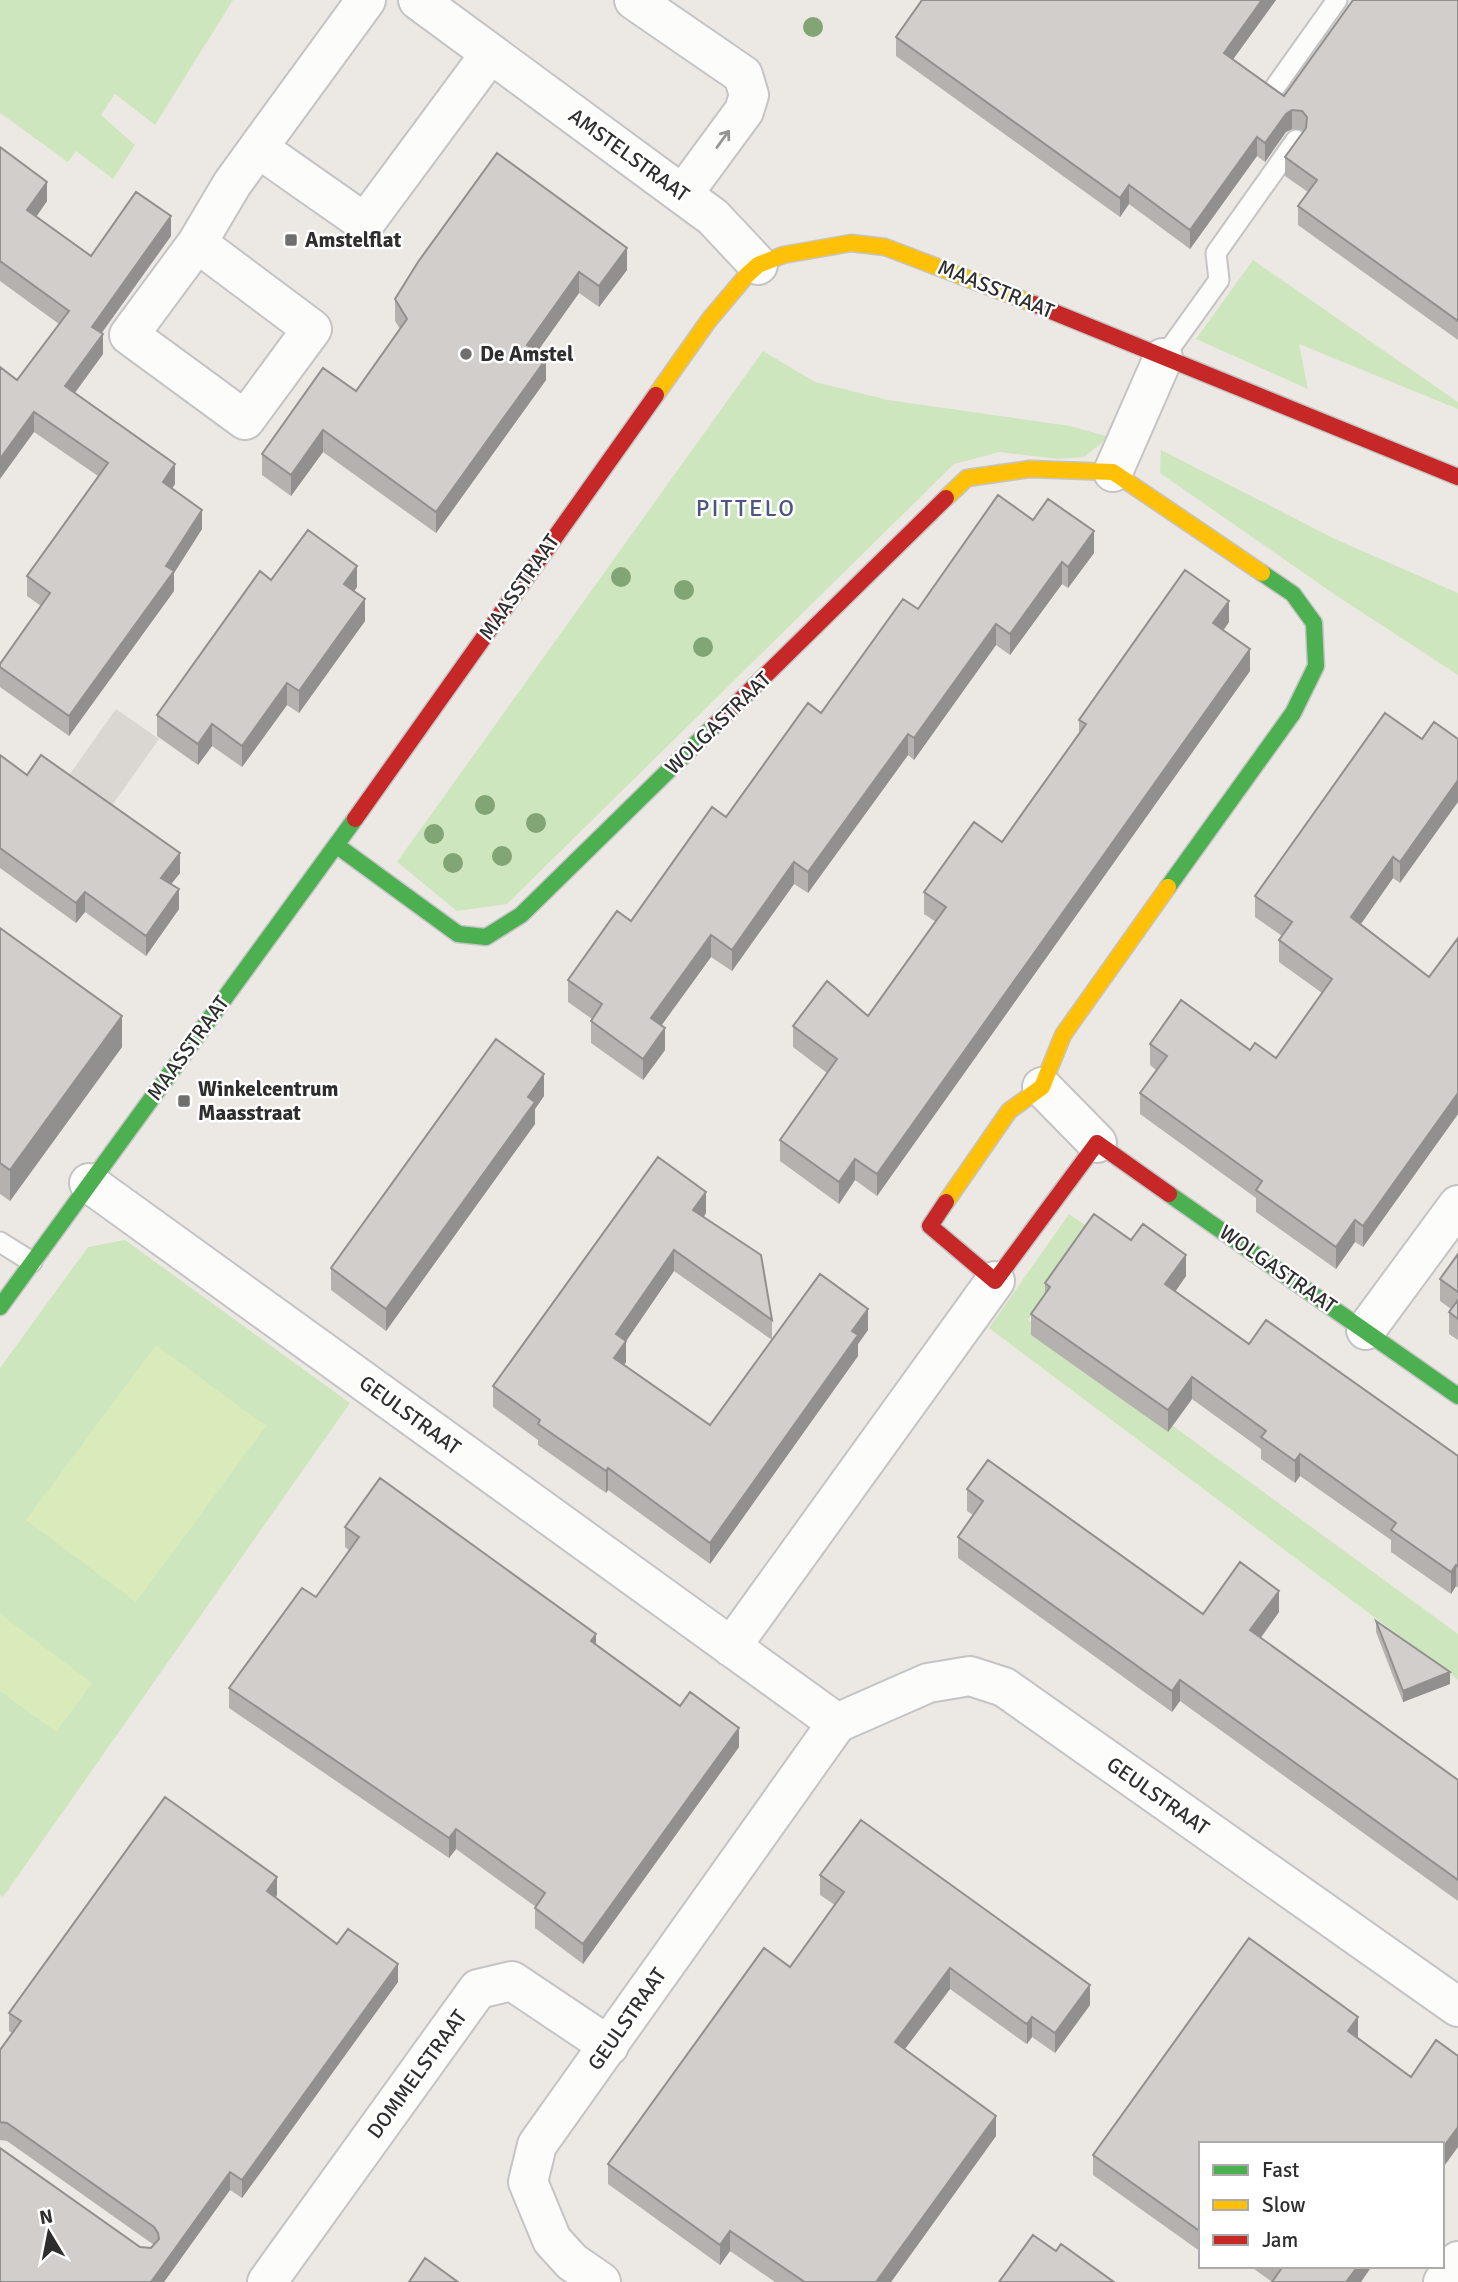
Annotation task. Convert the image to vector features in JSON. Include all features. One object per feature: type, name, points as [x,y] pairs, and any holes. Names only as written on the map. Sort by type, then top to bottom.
[{"type":"street","points":[[197,243],[312,329],[245,420],[129,335],[197,243],[232,184],[366,0]]},
{"type":"street","name":"AMSTELSTRAAT","points":[[418,0],[713,217],[758,265]]},
{"type":"street","points":[[634,0],[743,75],[749,95],[744,111],[683,194]]},
{"type":"street","points":[[258,148],[365,223],[490,54]]},
{"type":"street","name":"MAASSTRAAT","points":[[0,1307],[336,845],[709,320],[758,265],[809,248],[851,243],[885,247],[971,278],[1458,477]]},
{"type":"street","points":[[995,1281],[930,1226],[1009,1111],[1042,1087],[1063,1035],[1293,713],[1316,666],[1314,623],[1293,594],[1113,472],[1163,358]]},
{"type":"street","name":"WOLGASTRAAT","points":[[336,845],[457,934],[486,937],[521,915],[968,478],[1030,469],[1113,472]]},
{"type":"street","name":"WOLGASTRAAT","points":[[1042,1087],[1097,1143],[1458,1396]]},
{"type":"street","points":[[732,1647],[1097,1143]]},
{"type":"street","name":"GEULSTRAAT","points":[[89,1183],[837,1723]]},
{"type":"street","points":[[1366,1330],[1458,1205]]},
{"type":"street","name":"GEULSTRAAT","points":[[601,2282],[572,2262],[552,2240],[528,2182],[537,2145],[837,1723],[928,1683],[971,1676],[1004,1687],[1458,2007]]},
{"type":"street","name":"DOMMELSTRAAT","points":[[267,2282],[478,1989],[512,1981],[609,2046]]},
{"type":"street","points":[[1443,2282],[1458,2261]]},
{"type":"lane","points":[[1273,90],[1336,0]]},
{"type":"lane","points":[[1163,358],[1219,280],[1216,253],[1296,140]]},
{"type":"lane","points":[[0,1242],[32,1262]]},
{"type":"green space","points":[[0,0],[233,0],[155,125],[115,94],[101,115],[135,145],[113,179],[76,151],[68,162],[0,113]]},
{"type":"green space","points":[[1253,260],[1458,402],[1458,409],[1299,344],[1308,389],[1196,339]]},
{"type":"green space","points":[[763,351],[815,382],[888,400],[1070,426],[1109,437],[1084,457],[1058,459],[1000,452],[954,464],[507,904],[457,911],[397,862]]},
{"type":"green space","points":[[1161,450],[1335,539],[1458,593],[1458,675],[1337,596],[1160,473]]},
{"type":"green space","points":[[1069,1214],[1091,1229],[1028,1320],[1458,1634],[1458,1680],[989,1328]]},
{"type":"green space","points":[[125,1240],[350,1403],[3,1897],[0,1895],[0,1368],[88,1247]]},
{"type":"green space","points":[[156,1345],[266,1426],[136,1602],[26,1520]]},
{"type":"green space","points":[[0,1614],[92,1683],[56,1732],[0,1691]]},
{"type":"shaded area","points":[[116,709],[159,739],[108,811],[65,781]]},
{"type":"building","points":[[922,0],[1262,0],[1224,53],[1284,96],[1353,0],[1458,0],[1458,321],[1298,206],[1317,180],[1285,157],[1306,128],[1307,117],[1302,111],[1292,110],[1286,114],[1265,143],[1257,137],[1190,230],[1129,185],[1120,198],[896,37]]},
{"type":"building","points":[[0,147],[47,182],[27,210],[91,256],[136,192],[171,216],[92,327],[103,334],[65,386],[175,464],[163,482],[202,510],[166,566],[174,571],[69,716],[0,667],[0,664],[50,593],[27,576],[108,463],[34,412],[0,459],[0,367],[17,380],[69,311],[0,261]]},
{"type":"building","name":"De Amstel","points":[[497,153],[627,248],[599,286],[579,272],[527,345],[546,359],[436,512],[323,430],[291,475],[262,454],[323,368],[356,391],[407,319],[395,299],[418,262]]},
{"type":"building","points":[[998,495],[1033,520],[1048,499],[1094,531],[1068,567],[1062,562],[1010,634],[996,624],[914,738],[908,734],[808,872],[794,862],[732,950],[711,935],[651,1018],[665,1028],[643,1059],[591,1021],[602,1004],[568,980],[617,911],[631,921],[712,807],[726,817],[808,703],[821,713],[903,599],[918,609]]},
{"type":"building","points":[[308,530],[357,566],[344,584],[365,599],[299,691],[287,683],[242,746],[212,724],[198,744],[157,715],[260,571],[271,580]]},
{"type":"building","points":[[1185,570],[1229,601],[1213,623],[1250,649],[877,1174],[855,1159],[839,1182],[780,1140],[837,1059],[793,1026],[827,981],[868,1016],[946,907],[924,892],[974,822],[1002,842],[1086,724],[1079,720]]},
{"type":"building","points":[[1385,713],[1422,739],[1434,722],[1458,739],[1458,780],[1400,862],[1393,857],[1351,917],[1429,977],[1458,938],[1458,1093],[1363,1226],[1355,1220],[1336,1247],[1256,1190],[1262,1181],[1140,1093],[1167,1056],[1150,1044],[1181,1000],[1250,1050],[1255,1043],[1276,1058],[1332,979],[1279,940],[1292,922],[1255,896]]},
{"type":"building","points":[[0,755],[27,775],[41,755],[180,853],[161,878],[179,889],[146,936],[85,892],[76,903],[0,848]]},
{"type":"building","points":[[0,928],[122,1016],[10,1170],[0,1163]]},
{"type":"building","points":[[496,1039],[544,1074],[528,1097],[535,1102],[386,1309],[331,1268]]},
{"type":"building","points":[[658,1157],[706,1192],[693,1210],[761,1255],[772,1320],[674,1250],[616,1334],[626,1341],[614,1358],[710,1425],[820,1274],[868,1309],[852,1331],[858,1335],[710,1543],[608,1468],[606,1471],[538,1424],[540,1420],[493,1386]]},
{"type":"building","points":[[1094,1214],[1131,1240],[1143,1224],[1186,1255],[1165,1284],[1249,1344],[1266,1320],[1458,1456],[1458,1567],[1456,1565],[1451,1572],[1391,1530],[1396,1523],[1300,1454],[1295,1461],[1261,1437],[1266,1431],[1192,1377],[1168,1410],[1031,1314],[1050,1287],[1045,1283]]},
{"type":"building","points":[[1458,1254],[1458,1292],[1440,1279]]},
{"type":"building","points":[[1458,1300],[1458,1319],[1449,1312]]},
{"type":"building","points":[[988,1460],[1203,1614],[1240,1562],[1279,1591],[1250,1630],[1458,1780],[1458,1880],[1180,1680],[1172,1691],[958,1537],[983,1501],[967,1489]]},
{"type":"building","points":[[380,1478],[596,1634],[591,1641],[680,1706],[690,1692],[739,1728],[583,1944],[535,1908],[545,1893],[456,1829],[449,1838],[229,1688],[302,1588],[316,1597],[359,1537],[345,1527]]},
{"type":"building","points":[[1376,1621],[1450,1672],[1403,1691]]},
{"type":"building","points":[[165,1797],[277,1877],[267,1891],[337,1944],[348,1929],[398,1964],[242,2180],[230,2172],[151,2282],[0,2282],[0,2148],[140,2247],[151,2248],[159,2239],[154,2227],[7,2123],[0,2122],[0,2050],[21,2021],[9,2013]]},
{"type":"building","points":[[861,1820],[1090,1985],[1055,2033],[1032,2017],[1025,2023],[950,1968],[895,2042],[996,2116],[876,2282],[802,2282],[730,2231],[720,2245],[608,2164],[764,1948],[790,1967],[844,1892],[820,1875]]},
{"type":"building","points":[[1249,1938],[1358,2017],[1348,2031],[1411,2077],[1436,2040],[1458,2056],[1458,2127],[1444,2146],[1444,2142],[1199,2142],[1199,2231],[1093,2155]]},
{"type":"building","points":[[1033,2235],[1056,2251],[1061,2244],[1114,2282],[999,2282]]},
{"type":"building","points":[[425,2258],[458,2282],[409,2282]]},
{"type":"building","points":[[1356,2268],[1346,2282],[1272,2282],[1281,2269]]},
{"type":"traffic: fast","points":[[1168,887],[1293,713],[1316,666],[1314,623],[1293,594],[1262,573]]},
{"type":"traffic: fast","points":[[336,845],[458,934],[486,937],[521,915],[716,724]]},
{"type":"traffic: fast","points":[[0,1307],[355,819]]},
{"type":"traffic: fast","points":[[1169,1194],[1458,1396]]},
{"type":"traffic: slow","points":[[656,395],[709,320],[747,275],[758,265],[783,255],[851,243],[885,247],[1034,304]]},
{"type":"traffic: slow","points":[[946,498],[967,478],[1030,469],[1113,472],[1262,573]]},
{"type":"traffic: slow","points":[[946,1202],[1009,1111],[1042,1087],[1063,1035],[1168,887]]},
{"type":"traffic: jam","points":[[1034,304],[1458,477]]},
{"type":"traffic: jam","points":[[355,819],[656,395]]},
{"type":"traffic: jam","points":[[716,724],[946,498]]},
{"type":"traffic: jam","points":[[946,1202],[930,1226],[995,1281],[1097,1143],[1169,1194]]},
{"type":"place","name":"Amstelflat","points":[[291,240]]},
{"type":"place","name":"De Amstel","points":[[466,354]]},
{"type":"place","name":"Winkelcentrum Maasstraat","points":[[184,1101]]},
{"type":"district","name":"PITTELO","points":[[746,508]]}]
